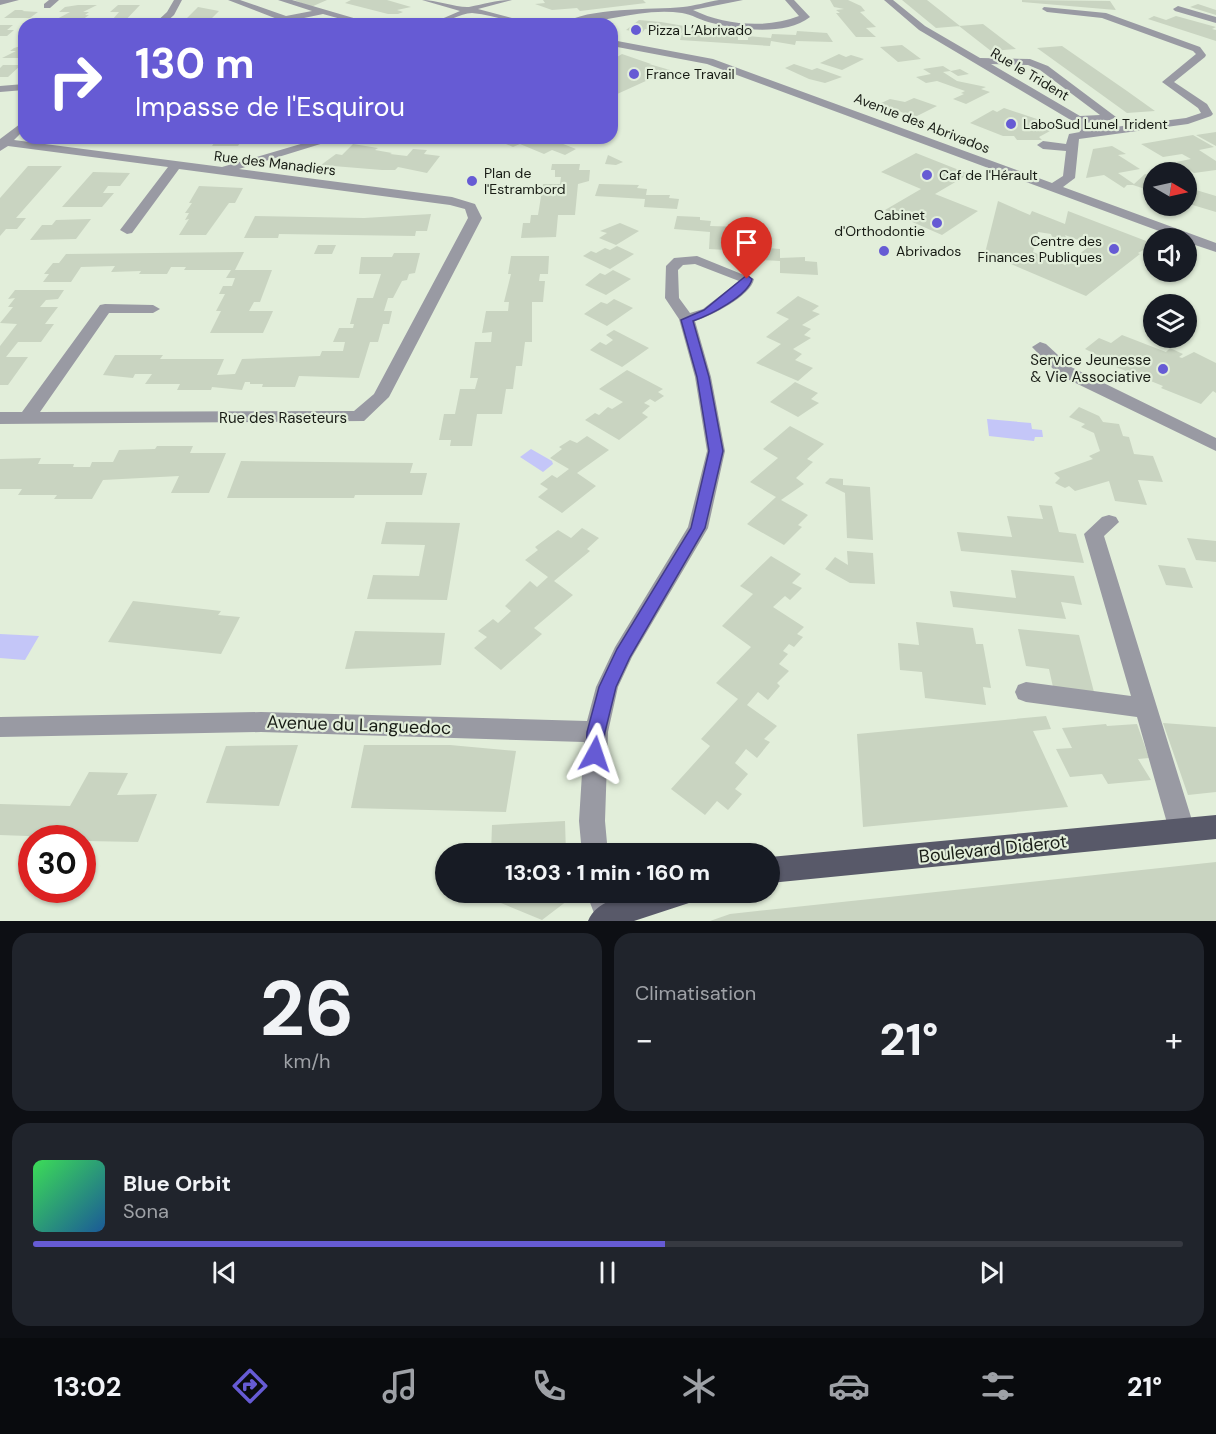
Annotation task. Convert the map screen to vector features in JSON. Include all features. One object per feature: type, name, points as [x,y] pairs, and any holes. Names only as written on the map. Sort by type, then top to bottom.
[{"type":"main road","name":"Boulevard Diderot","points":[[780,869],[1216,827]]},
{"type":"main road","points":[[603,910],[635,903]]},
{"type":"street","points":[[0,2],[15,0]]},
{"type":"street","points":[[166,18],[178,0]]},
{"type":"street","points":[[232,0],[282,18]]},
{"type":"street","points":[[282,0],[345,18]]},
{"type":"street","points":[[426,0],[504,18]]},
{"type":"street","points":[[450,18],[469,10],[508,0]]},
{"type":"street","points":[[594,18],[664,9],[686,10],[694,6],[739,0]]},
{"type":"street","points":[[686,10],[695,16],[726,24],[752,27],[796,22],[805,17],[789,0]]},
{"type":"street","name":"Rue le Trident","points":[[888,0],[922,28],[1078,120],[1088,134]]},
{"type":"street","points":[[1047,9],[1103,15],[1197,49],[1201,55],[1167,82],[1212,113]]},
{"type":"street","points":[[1178,9],[1216,20]]},
{"type":"street","points":[[290,18],[321,12]]},
{"type":"street","name":"Avenue des Abrivados","points":[[618,44],[709,61],[1216,248]]},
{"type":"street","points":[[979,61],[1030,62],[1044,68],[1110,117],[1078,120]]},
{"type":"street","points":[[0,89],[18,88]]},
{"type":"street","points":[[1052,189],[1069,178],[1073,136],[1188,121],[1212,113]]},
{"type":"street","points":[[2,144],[18,129]]},
{"type":"street","name":"Rue des Manadiers","points":[[2,144],[452,201],[470,207]]},
{"type":"street","points":[[219,171],[313,144]]},
{"type":"street","points":[[1043,145],[1072,148]]},
{"type":"street","points":[[127,230],[176,165]]},
{"type":"street","name":"Rue des Raseteurs","points":[[0,418],[358,417],[381,397],[475,218],[470,207]]},
{"type":"street","points":[[595,843],[592,821],[596,732],[607,687],[623,653],[698,528],[716,451],[703,377],[687,320],[672,298],[671,269],[679,261],[697,260],[747,279],[746,285],[708,312],[687,320]]},
{"type":"street","points":[[27,418],[105,308],[153,309]]},
{"type":"street","points":[[1040,347],[1065,371],[1216,445]]},
{"type":"street","points":[[1109,522],[1094,534],[1182,830]]},
{"type":"street","points":[[1026,692],[1146,708]]},
{"type":"street","name":"Avenue du Languedoc","points":[[0,727],[261,722],[596,732]]},
{"type":"water","points":[[987,419],[1031,423],[1032,429],[1042,430],[1043,437],[1035,437],[1034,441],[989,436]]},
{"type":"water","points":[[531,449],[552,461],[553,464],[543,472],[520,457]]},
{"type":"water","points":[[0,634],[39,636],[25,660],[0,658]]},
{"type":"building","points":[[294,0],[327,0],[311,7]]},
{"type":"building","points":[[351,0],[387,0],[411,7],[397,10],[403,12],[398,14],[388,14],[345,3]]},
{"type":"building","points":[[543,0],[643,0],[646,3],[580,11],[577,8],[552,10],[535,4],[545,3]]},
{"type":"building","points":[[830,0],[848,0],[861,6],[865,11],[860,12],[876,27],[866,28],[876,37],[856,37],[836,13],[840,13],[836,10],[844,9],[834,7]]},
{"type":"building","points":[[902,0],[927,0],[960,26],[936,28]]},
{"type":"building","points":[[1022,0],[1110,1],[1116,10],[1022,2]]},
{"type":"building","points":[[1198,4],[1216,10],[1216,15],[1190,7]]},
{"type":"building","points":[[97,5],[83,12],[89,12],[85,18],[59,18],[70,12],[59,12],[65,7]]},
{"type":"building","points":[[118,5],[140,5],[128,18],[114,18],[119,12],[110,12]]},
{"type":"building","points":[[198,7],[219,11],[212,18],[187,18]]},
{"type":"building","points":[[15,10],[38,12],[30,18],[4,18]]},
{"type":"building","points":[[1154,16],[1166,20],[1176,16],[1216,27],[1212,29],[1216,30],[1216,41],[1148,19]]},
{"type":"building","points":[[639,20],[684,26],[682,33],[645,29],[642,33],[626,30]]},
{"type":"building","points":[[983,24],[1016,49],[991,51],[959,26]]},
{"type":"building","points":[[0,25],[13,25],[7,30],[14,30],[7,36],[0,36]]},
{"type":"building","points":[[692,30],[715,31],[714,35],[738,36],[738,40],[748,40],[748,36],[771,38],[772,34],[796,35],[797,31],[827,33],[833,42],[796,41],[795,45],[771,41],[770,46],[680,40],[682,33],[691,33]]},
{"type":"building","points":[[902,45],[921,59],[898,62],[880,47]]},
{"type":"building","points":[[1062,46],[1155,111],[1127,113],[1037,48]]},
{"type":"building","points":[[18,47],[18,58],[2,58],[16,51],[10,51]]},
{"type":"building","name":"France Travail","points":[[622,54],[670,70],[662,73],[652,72],[659,75],[618,94],[618,56]]},
{"type":"building","points":[[839,54],[864,59],[842,70],[820,63]]},
{"type":"building","points":[[794,64],[812,70],[817,68],[842,77],[825,83],[809,79],[785,68]]},
{"type":"building","points":[[3,65],[18,65],[8,77],[0,77],[0,68]]},
{"type":"building","points":[[943,66],[951,71],[960,69],[969,74],[958,76],[950,71],[943,72],[957,81],[986,87],[981,89],[990,92],[966,104],[953,99],[964,94],[961,93],[965,91],[937,81],[926,83],[916,77],[931,74],[923,69]]},
{"type":"building","points":[[914,98],[937,106],[915,117],[879,104],[890,99],[905,102]]},
{"type":"building","name":"LaboSud Lunel Trident","points":[[1004,108],[1052,124],[1050,131],[1039,137],[1042,140],[1017,140],[1014,136],[1003,136],[970,123],[993,110],[997,112]]},
{"type":"building","points":[[1216,132],[1216,146],[1196,135]]},
{"type":"building","points":[[1193,135],[1214,147],[1199,150],[1216,161],[1216,170],[1197,173],[1197,162],[1176,162],[1191,159],[1182,154],[1163,157],[1141,144]]},
{"type":"building","points":[[213,144],[239,144],[238,146],[212,146]]},
{"type":"building","points":[[353,144],[378,148],[375,150],[392,153],[390,154],[407,156],[413,149],[427,150],[424,154],[440,156],[427,173],[398,167],[395,170],[382,170],[321,165],[336,154],[342,155]]},
{"type":"building","points":[[520,144],[563,144],[576,149],[565,155],[552,150],[544,154]]},
{"type":"building","points":[[1112,146],[1126,154],[1118,155],[1140,169],[1118,173],[1134,184],[1143,176],[1143,188],[1133,185],[1127,185],[1124,188],[1104,175],[1086,178],[1093,149]]},
{"type":"building","points":[[916,153],[969,174],[935,194],[978,211],[942,235],[885,210],[921,189],[881,172]]},
{"type":"building","points":[[608,155],[623,162],[616,165],[605,164]]},
{"type":"building","points":[[552,164],[580,164],[579,170],[590,170],[589,181],[578,184],[575,215],[558,215],[556,237],[521,238],[523,223],[530,223],[531,215],[538,215],[543,184],[560,184],[561,177],[555,177],[555,170],[551,170]]},
{"type":"building","points":[[28,166],[62,166],[16,218],[26,218],[17,229],[6,229],[0,236],[0,198]]},
{"type":"building","points":[[93,172],[130,173],[120,186],[108,186],[103,193],[114,193],[102,207],[62,207]]},
{"type":"building","points":[[599,184],[639,185],[637,188],[647,189],[646,195],[670,195],[669,198],[679,199],[677,209],[644,207],[645,199],[595,196]]},
{"type":"building","points":[[199,186],[243,188],[235,203],[229,203],[206,235],[179,235],[189,219],[185,220],[189,213],[185,213]]},
{"type":"building","points":[[1197,190],[1216,196],[1216,212],[1197,206]]},
{"type":"building","name":"Centre des Finances Publiques","points":[[998,201],[1030,215],[1032,211],[1065,224],[1068,211],[1143,240],[1143,250],[1138,253],[1140,254],[1086,296],[985,253]],"holes":[[[1038,232],[1051,234],[1053,239],[1067,239],[1065,235],[1091,245],[1065,265],[1033,252]]]},
{"type":"building","points":[[431,214],[427,231],[416,231],[415,236],[279,234],[278,238],[244,238],[255,216],[364,218]]},
{"type":"building","points":[[677,216],[700,217],[700,220],[711,221],[710,226],[744,227],[744,244],[769,245],[768,248],[780,249],[780,258],[805,257],[805,261],[817,262],[818,275],[780,273],[780,261],[743,259],[743,251],[730,250],[731,246],[726,246],[726,250],[709,249],[710,232],[674,229]]},
{"type":"building","points":[[91,219],[76,239],[30,240],[42,225],[52,225],[56,220]]},
{"type":"building","points":[[620,223],[639,231],[616,245],[599,238],[607,233],[600,231]]},
{"type":"building","points":[[318,245],[336,245],[332,254],[314,254]]},
{"type":"building","points":[[617,246],[634,254],[610,269],[583,256],[591,251],[596,253],[605,248],[610,250]]},
{"type":"building","points":[[244,252],[235,270],[272,270],[260,302],[254,302],[249,311],[273,311],[263,333],[210,333],[221,311],[216,311],[225,294],[219,294],[223,286],[232,286],[235,278],[226,278],[231,270],[184,270],[186,267],[171,267],[167,274],[139,274],[141,271],[111,272],[115,266],[81,267],[71,282],[43,282],[49,274],[44,274],[53,263],[59,263],[66,254]]},
{"type":"building","points":[[394,253],[420,253],[415,273],[409,274],[407,280],[402,281],[393,298],[388,298],[384,311],[392,311],[389,324],[383,324],[378,342],[370,342],[359,378],[299,376],[295,387],[262,387],[263,384],[245,382],[242,390],[212,387],[211,390],[177,390],[180,384],[145,384],[152,374],[135,374],[133,378],[103,375],[115,355],[163,355],[160,359],[224,359],[217,375],[235,374],[242,359],[320,356],[322,351],[343,351],[345,342],[333,342],[339,328],[353,328],[354,324],[350,324],[357,298],[373,298],[381,274],[359,274],[361,257],[392,257]]},
{"type":"building","points":[[511,256],[549,256],[548,274],[540,274],[539,281],[545,281],[543,302],[532,302],[532,342],[525,342],[522,366],[516,366],[513,389],[506,389],[502,414],[477,414],[472,446],[450,446],[451,440],[439,440],[444,414],[455,414],[460,389],[475,389],[478,378],[470,378],[475,342],[491,342],[492,332],[482,333],[486,311],[508,311],[509,302],[504,302],[511,274],[508,274]]},
{"type":"building","points":[[613,270],[631,279],[606,295],[585,285],[600,273],[605,275]]},
{"type":"building","points":[[15,290],[64,290],[58,299],[46,300],[40,307],[58,307],[45,324],[54,324],[41,342],[18,342],[6,357],[28,357],[8,385],[0,385],[0,346],[17,324],[0,323],[13,307],[8,307],[15,298],[8,299]]},
{"type":"building","points":[[798,296],[819,306],[812,311],[820,314],[802,325],[811,329],[804,335],[811,338],[793,349],[802,354],[795,360],[813,368],[798,381],[756,363],[781,344],[766,337],[789,319],[776,313]]},
{"type":"building","points":[[614,299],[633,308],[607,326],[584,314],[601,302],[607,304]]},
{"type":"building","points":[[614,330],[649,348],[622,367],[590,350],[600,342],[606,345],[613,340],[606,335]]},
{"type":"building","name":"Service Jeunesse & Vie Associative","points":[[1122,335],[1143,343],[1143,348],[1156,348],[1166,352],[1170,348],[1183,354],[1179,357],[1182,358],[1194,352],[1216,363],[1216,393],[1213,391],[1201,404],[1116,367],[1118,365],[1085,349],[1099,338],[1111,343]]},
{"type":"building","points":[[627,370],[663,389],[658,392],[664,396],[655,402],[650,399],[644,403],[650,406],[642,413],[648,417],[619,440],[585,420],[595,413],[599,415],[608,407],[612,409],[623,402],[599,389]]},
{"type":"building","points":[[795,382],[818,393],[811,399],[819,403],[798,417],[770,402]]},
{"type":"building","points":[[1079,407],[1099,416],[1103,422],[1119,424],[1123,436],[1129,437],[1134,454],[1153,456],[1163,482],[1138,480],[1147,505],[1115,501],[1109,481],[1075,491],[1069,486],[1065,488],[1055,483],[1060,478],[1054,473],[1093,459],[1089,456],[1100,451],[1094,433],[1081,427],[1085,424],[1069,417]]},
{"type":"building","points":[[790,426],[824,444],[807,459],[813,462],[796,478],[804,484],[781,500],[808,515],[798,525],[802,527],[784,545],[747,524],[776,497],[750,482],[778,458],[763,449]]},
{"type":"building","points":[[587,436],[609,450],[577,473],[596,486],[562,513],[538,497],[548,489],[540,484],[552,475],[557,478],[569,469],[550,458],[562,449],[559,447],[570,440],[577,443]]},
{"type":"building","points":[[157,446],[193,446],[190,453],[226,453],[209,493],[171,493],[179,476],[103,480],[92,499],[54,499],[57,495],[18,495],[22,489],[0,489],[0,459],[41,458],[38,464],[74,464],[73,467],[90,467],[92,462],[113,462],[119,450],[155,449]]},
{"type":"building","points":[[241,461],[413,463],[410,473],[427,473],[422,495],[355,495],[354,498],[227,498]]},
{"type":"building","points":[[830,478],[843,479],[843,485],[870,487],[873,540],[847,538],[845,493],[825,483]]},
{"type":"building","points":[[1039,505],[1052,506],[1059,532],[1076,534],[1084,563],[961,551],[957,532],[1012,537],[1007,516],[1043,519]]},
{"type":"building","points":[[386,522],[460,523],[447,600],[367,599],[373,575],[419,576],[425,545],[381,544]]},
{"type":"building","points":[[582,528],[599,538],[587,549],[590,551],[554,581],[573,595],[534,628],[542,634],[501,670],[474,648],[487,637],[478,631],[493,619],[498,623],[511,611],[505,606],[530,581],[537,587],[548,577],[525,560],[538,550],[535,547],[558,530],[571,538]]},
{"type":"building","points":[[1187,538],[1216,541],[1216,562],[1196,560]]},
{"type":"building","points":[[847,551],[873,553],[875,584],[850,583],[825,569],[835,557],[848,565]]},
{"type":"building","points":[[771,556],[801,574],[792,583],[802,588],[790,600],[785,596],[773,607],[804,627],[797,634],[803,637],[794,647],[789,644],[783,651],[788,654],[779,664],[789,671],[777,683],[780,686],[768,700],[758,692],[747,705],[777,726],[764,739],[770,742],[757,758],[746,749],[735,763],[748,774],[735,789],[742,794],[728,810],[717,801],[705,815],[671,789],[710,746],[701,739],[738,699],[716,683],[751,647],[722,626],[753,594],[740,586]]},
{"type":"building","points":[[1158,565],[1185,568],[1193,588],[1166,585]]},
{"type":"building","points":[[1011,570],[1074,576],[1082,605],[1061,602],[1066,619],[953,607],[950,591],[1016,598]]},
{"type":"building","points":[[133,601],[221,611],[218,615],[240,617],[221,654],[108,642]]},
{"type":"building","points":[[916,622],[973,628],[976,644],[983,644],[991,688],[983,687],[986,705],[925,698],[922,672],[900,670],[898,643],[919,645]]},
{"type":"building","points":[[1018,629],[1079,635],[1094,692],[1053,687],[1049,669],[1026,666]]},
{"type":"building","points":[[355,631],[445,633],[441,665],[345,669]]},
{"type":"building","points":[[1046,716],[1051,729],[1033,731],[1068,807],[863,827],[857,734]]},
{"type":"building","points":[[1163,723],[1216,727],[1216,792],[1188,795]]},
{"type":"building","points":[[1106,724],[1107,726],[1137,724],[1149,758],[1138,759],[1151,780],[1108,784],[1102,774],[1070,777],[1056,749],[1072,748],[1062,728]]},
{"type":"building","points":[[298,745],[279,806],[206,803],[226,746]]},
{"type":"building","points":[[364,745],[450,745],[516,751],[506,812],[351,808]]},
{"type":"building","points":[[89,772],[128,773],[117,795],[157,794],[138,842],[96,841],[96,825],[18,825],[18,836],[0,835],[0,804],[70,806]]},
{"type":"building","points":[[565,821],[566,843],[491,843],[492,825]]},
{"type":"building","points":[[1216,862],[1216,921],[710,921],[730,914]]},
{"type":"building","points":[[501,903],[564,903],[542,920]]},
{"type":"place","name":"Pizza L’Abrivado","points":[[636,30]]},
{"type":"place","name":"France Travail","points":[[634,74]]},
{"type":"place","name":"LaboSud Lunel Trident","points":[[1011,124]]},
{"type":"place","name":"Caf de l'Hérault","points":[[927,175]]},
{"type":"place","name":"Plan de l'Estrambord","points":[[472,181]]},
{"type":"place","name":"Cabinet d'Orthodontie","points":[[937,223]]},
{"type":"place","name":"Centre des Finances Publiques","points":[[1114,249]]},
{"type":"place","name":"Abrivados","points":[[884,251]]},
{"type":"place","name":"Service Jeunesse & Vie Associative","points":[[1163,369]]},
{"type":"route","points":[[595,754],[596,732],[607,687],[623,653],[698,528],[716,451],[703,377],[687,320],[708,312],[746,285],[747,279]]}]
